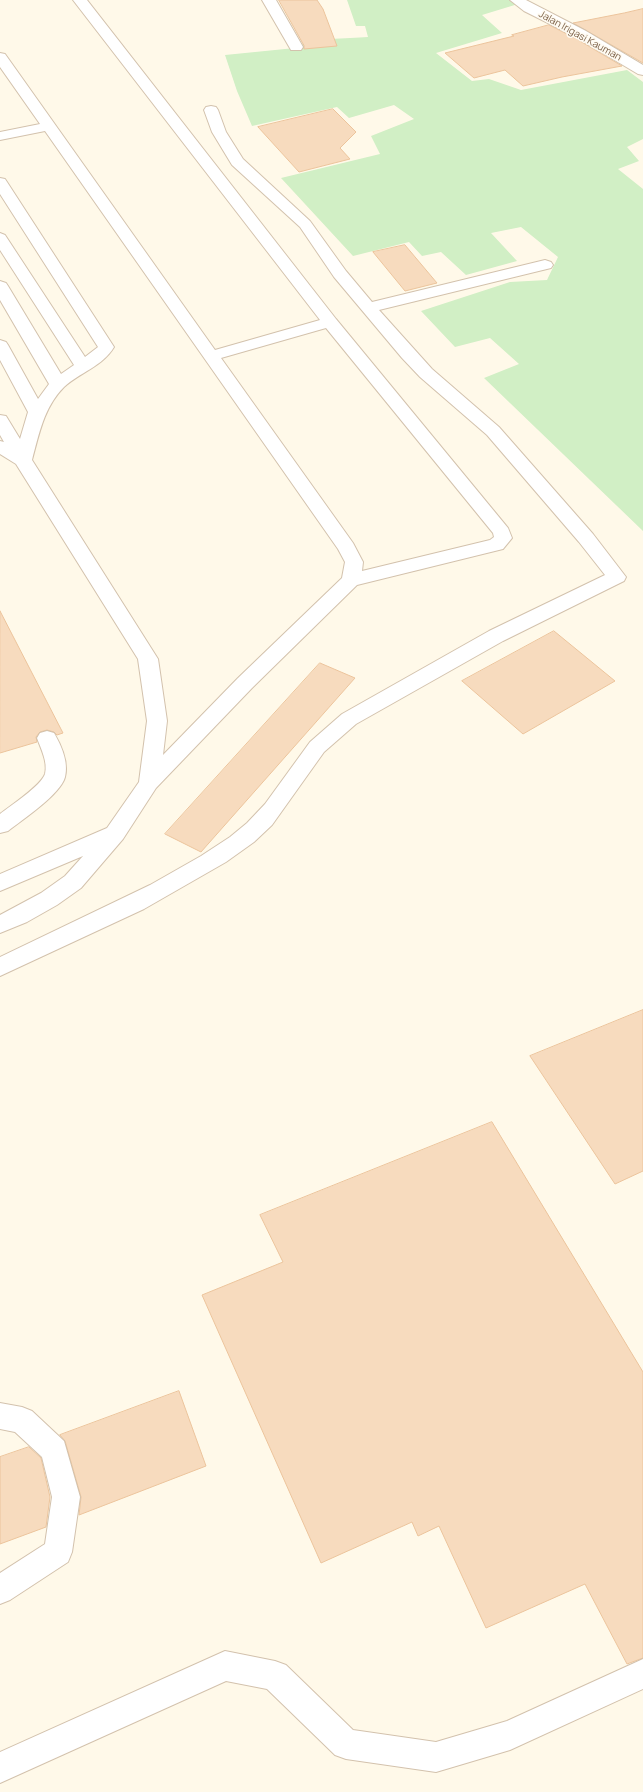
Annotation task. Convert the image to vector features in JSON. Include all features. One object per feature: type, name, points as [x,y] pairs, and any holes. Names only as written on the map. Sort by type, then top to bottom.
[{"type":"street","points":[[0,924],[49,899],[73,882],[115,833],[148,783],[245,683],[351,580],[496,545],[503,538],[502,532],[330,322],[80,0]]},
{"type":"street","points":[[269,0],[296,47]]},
{"type":"street","name":"Jalan Irigasi Kauman","points":[[517,0],[529,8],[581,34],[643,71]]},
{"type":"street","points":[[0,57],[346,547],[354,562],[351,580]]},
{"type":"street","points":[[0,968],[149,897],[220,856],[256,828],[267,817],[278,805],[317,747],[330,734],[349,719],[496,636],[617,577],[520,460],[493,432],[426,373],[368,308],[340,274],[305,224],[237,162],[219,132],[211,110]]},
{"type":"street","points":[[0,136],[50,126]]},
{"type":"street","points":[[0,182],[106,347],[103,352],[58,384],[37,412],[24,460]]},
{"type":"street","points":[[0,238],[83,366]]},
{"type":"street","points":[[368,308],[545,265]]},
{"type":"street","points":[[0,286],[58,384]]},
{"type":"street","points":[[211,356],[330,322]]},
{"type":"street","points":[[0,345],[37,412]]},
{"type":"street","points":[[0,420],[148,659],[157,721],[148,783]]},
{"type":"street","points":[[0,446],[24,460]]},
{"type":"street","points":[[0,825],[40,795],[55,777],[55,759],[47,738]]},
{"type":"street","points":[[0,883],[115,833]]},
{"type":"street","points":[[0,1416],[22,1420],[54,1450],[66,1497],[58,1552],[0,1590]]},
{"type":"street","points":[[0,1768],[225,1666],[275,1676],[346,1744],[436,1757],[510,1735],[643,1674]]},
{"type":"green space","points":[[347,0],[512,0],[518,4],[482,15],[502,33],[436,53],[472,81],[489,79],[521,90],[627,70],[643,82],[643,139],[627,147],[639,161],[618,169],[643,189],[643,531],[484,378],[519,364],[490,338],[455,347],[421,311],[510,282],[547,280],[558,257],[521,227],[491,233],[517,261],[466,275],[441,252],[422,256],[409,242],[353,256],[281,178],[380,154],[371,136],[414,119],[394,105],[349,118],[337,107],[252,126],[237,91],[225,55],[295,48],[302,44],[320,40],[368,37],[365,26],[356,26]]},
{"type":"building","points":[[279,0],[317,0],[323,9],[337,46],[304,49],[304,46]]},
{"type":"building","points":[[643,9],[643,63],[573,23],[624,13]]},
{"type":"building","points":[[549,25],[575,38],[622,66],[523,86],[505,70],[474,78],[445,53],[514,36],[512,35]]},
{"type":"building","points":[[333,109],[356,132],[340,148],[350,159],[299,172],[258,127]]},
{"type":"building","points":[[405,245],[437,283],[405,291],[373,252]]},
{"type":"building","points":[[0,611],[63,733],[57,735],[54,732],[47,730],[40,732],[36,737],[37,742],[0,753]]},
{"type":"building","points":[[554,631],[615,681],[523,734],[462,681]]},
{"type":"building","points":[[320,663],[355,678],[201,852],[165,834]]},
{"type":"building","points":[[643,1010],[643,1171],[615,1184],[530,1056]]},
{"type":"building","points":[[492,1122],[643,1372],[643,1658],[627,1664],[585,1584],[486,1628],[439,1526],[418,1536],[412,1522],[321,1563],[202,1295],[283,1262],[260,1215]]},
{"type":"building","points":[[179,1391],[206,1466],[79,1515],[81,1497],[65,1441],[60,1435]]},
{"type":"building","points":[[29,1447],[41,1458],[50,1497],[46,1527],[0,1544],[0,1457]]}]
